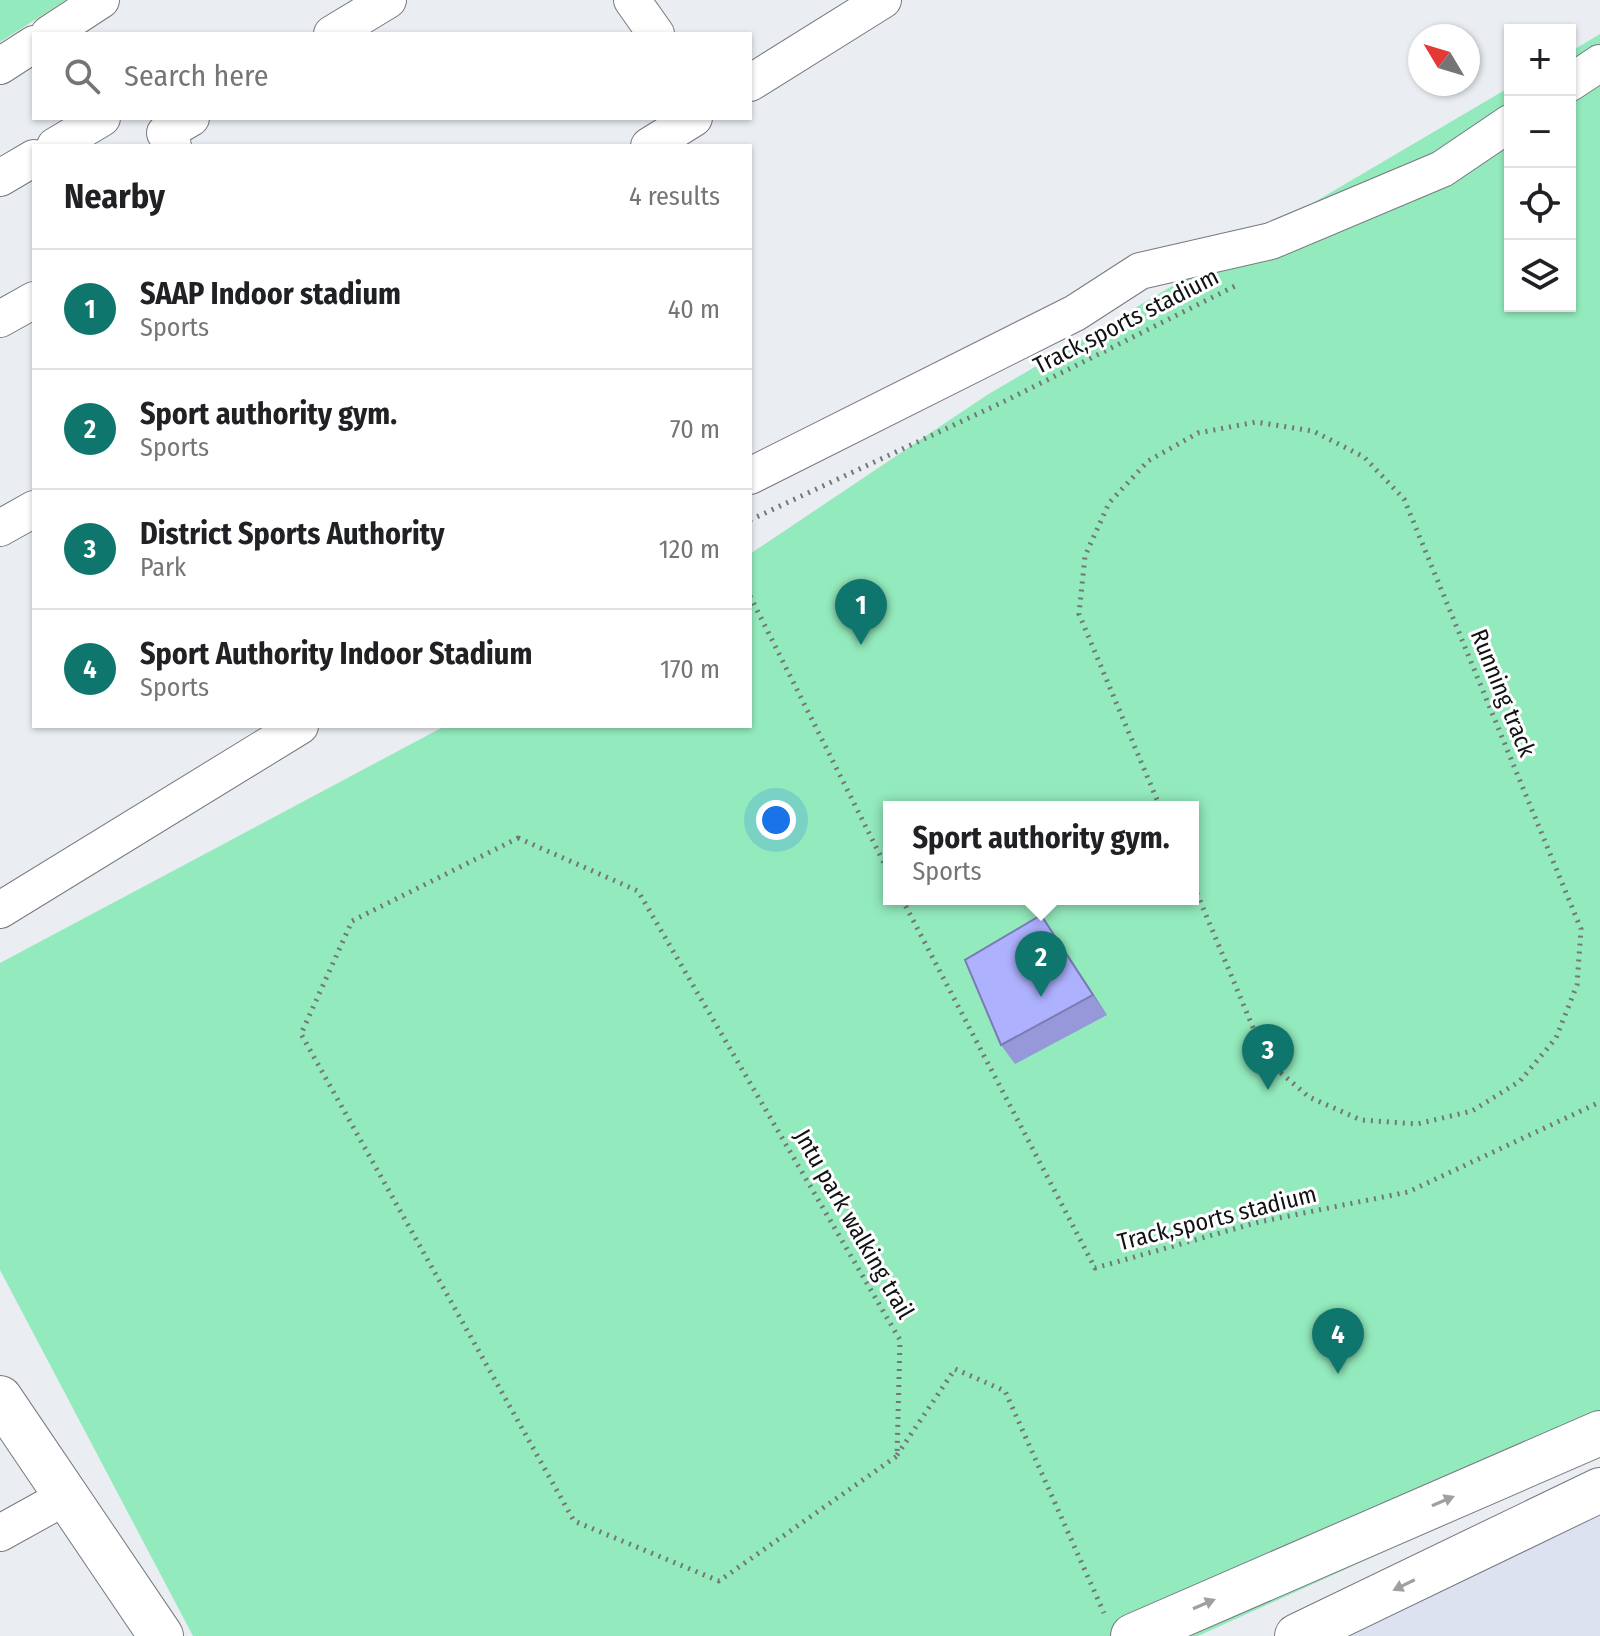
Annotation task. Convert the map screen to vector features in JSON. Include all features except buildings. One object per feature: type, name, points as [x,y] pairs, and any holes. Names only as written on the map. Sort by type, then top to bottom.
[{"type":"street","points":[[52,32],[101,0]]},
{"type":"street","points":[[335,32],[388,0]]},
{"type":"street","points":[[632,0],[655,32]]},
{"type":"street","points":[[752,82],[883,0]]},
{"type":"street","points":[[0,66],[32,45]]},
{"type":"street","points":[[1576,79],[1600,63]]},
{"type":"street","points":[[58,144],[99,120]]},
{"type":"street","points":[[652,144],[691,120]]},
{"type":"street","points":[[752,475],[1075,313],[1140,271],[1271,241],[1442,169],[1504,127]]},
{"type":"street","points":[[0,178],[32,159]]},
{"type":"street","points":[[0,319],[32,301]]},
{"type":"street","points":[[0,528],[32,510]]},
{"type":"street","points":[[0,910],[297,728]]},
{"type":"street","points":[[0,1398],[161,1636]]},
{"type":"street","points":[[1121,1629],[1600,1433]]},
{"type":"street","points":[[1297,1636],[1600,1490]]},
{"type":"street","points":[[0,1533],[67,1496]]},
{"type":"path","name":"Track,sports stadium","points":[[752,519],[1001,403],[1239,284]]},
{"type":"path","name":"Running track","points":[[1157,801],[1079,614],[1085,556],[1109,503],[1138,471],[1148,461],[1198,433],[1256,422],[1313,431],[1364,457],[1404,499],[1581,929],[1577,985],[1556,1038],[1520,1081],[1472,1111],[1445,1118],[1417,1124],[1361,1120],[1309,1097],[1267,1061],[1199,898]]},
{"type":"path","points":[[752,600],[883,861]]},
{"type":"path","name":"Jntu park walking trail","points":[[518,838],[638,891],[900,1340],[897,1456],[719,1581],[574,1521],[301,1034],[352,921],[518,838]]},
{"type":"path","name":"Track,sports stadium","points":[[905,905],[1095,1268],[1259,1222],[1408,1192],[1600,1102]]},
{"type":"path","points":[[897,1456],[955,1369],[1005,1391],[1121,1629]]},
{"type":"shaded area","points":[[1600,1513],[1600,1636],[1346,1636]]},
{"type":"green space","points":[[0,0],[66,0],[0,42]]},
{"type":"green space","points":[[1600,34],[1600,1454],[1198,1636],[193,1636],[0,1270],[0,963],[441,728],[752,728],[752,553],[987,395],[1504,91],[1504,312],[1576,312],[1576,48]]},
{"type":"place","name":"SAAP Indoor stadium","points":[[861,645]]},
{"type":"place","name":"Sport authority gym.","points":[[1041,997]]},
{"type":"place","name":"District Sports Authority","points":[[1268,1090]]},
{"type":"place","name":"Sport Authority Indoor Stadium","points":[[1338,1374]]}]
